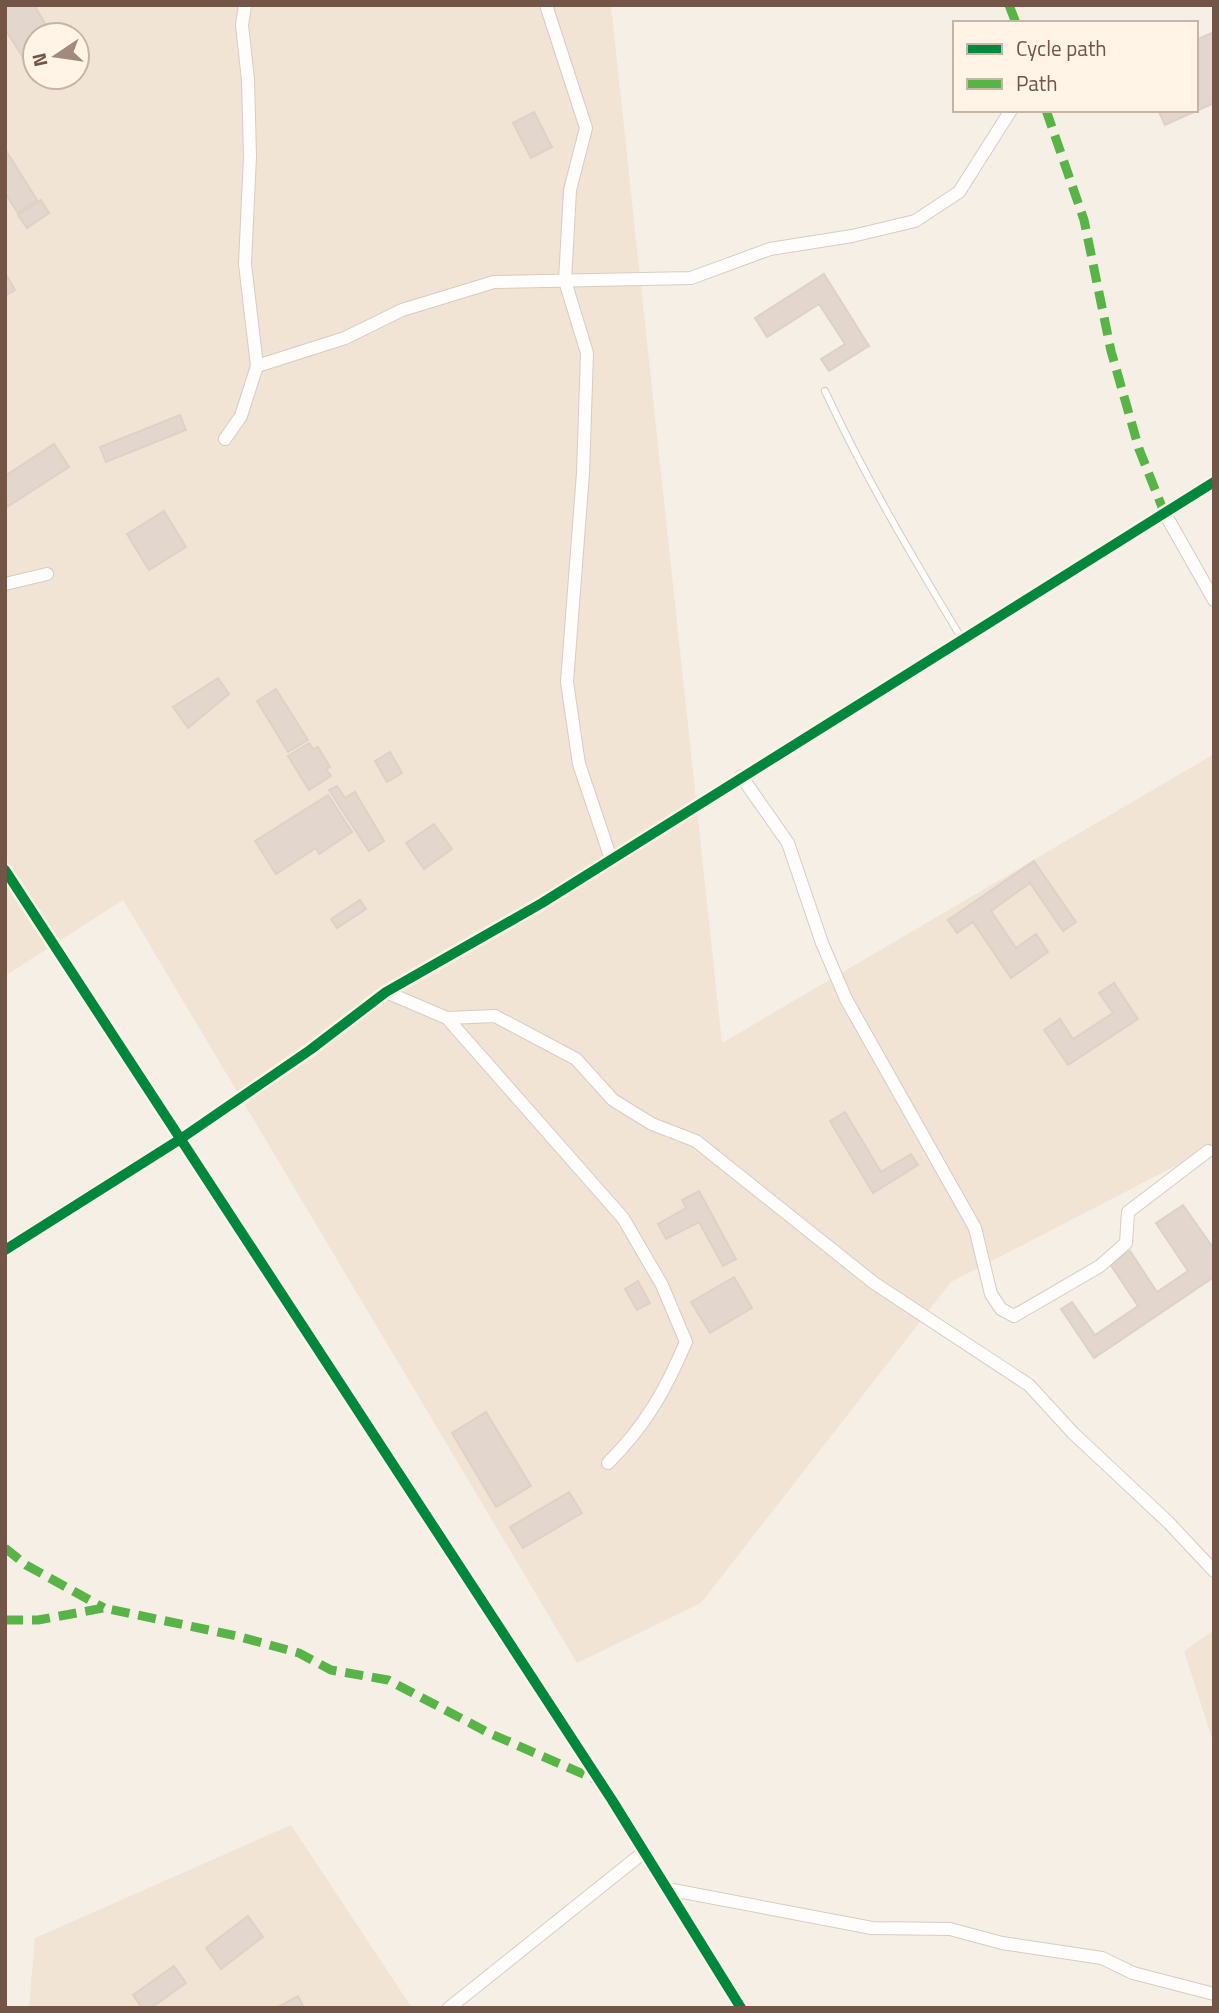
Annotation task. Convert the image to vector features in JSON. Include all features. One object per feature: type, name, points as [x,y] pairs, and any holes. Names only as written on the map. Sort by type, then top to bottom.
[{"type":"street","points":[[225,439],[241,416],[257,366],[245,264],[250,156],[248,80],[242,25],[245,5]]},
{"type":"street","points":[[546,5],[586,128],[570,190],[565,281],[587,353],[583,473],[567,682],[579,764],[611,859]]},
{"type":"street","points":[[257,366],[345,338],[402,310],[494,282],[691,278],[770,249],[852,236],[915,221],[959,192],[1010,112]]},
{"type":"street","points":[[5,1250],[180,1140],[310,1050],[386,992],[611,859],[1214,482]]},
{"type":"street","points":[[1164,512],[1214,600]]},
{"type":"street","points":[[5,584],[47,574]]},
{"type":"street","points":[[741,776],[788,843],[822,943],[846,999],[975,1228],[991,1294],[1001,1309],[1014,1316],[1100,1266],[1126,1244],[1128,1212],[1208,1151]]},
{"type":"street","points":[[5,870],[644,1852],[741,2008]]},
{"type":"street","points":[[386,992],[447,1018],[495,1016],[576,1059],[613,1100],[652,1124],[696,1141],[874,1283],[1029,1385],[1073,1433],[1168,1522],[1214,1571]]},
{"type":"street","points":[[447,1018],[623,1218],[662,1285],[686,1342],[664,1393],[636,1436],[608,1463]]},
{"type":"street","points":[[449,2008],[644,1852]]},
{"type":"street","points":[[667,1889],[872,1928],[950,1929],[1002,1943],[1102,1958],[1133,1973],[1214,1994]]},
{"type":"lane","points":[[825,391],[854,453],[902,541],[962,639]]},
{"type":"shaded area","points":[[5,5],[611,5],[722,1043],[1214,754],[1214,1146],[951,1282],[701,1603],[577,1663],[123,900],[5,976]]},
{"type":"shaded area","points":[[1214,1630],[1214,1745],[1184,1651]]},
{"type":"shaded area","points":[[291,1825],[412,2008],[29,2008],[35,1938]]},
{"type":"building","points":[[5,5],[34,5],[44,21],[21,21],[21,54],[5,29]]},
{"type":"building","points":[[1214,32],[1214,103],[1198,110],[1198,39]]},
{"type":"building","points":[[534,112],[552,147],[531,158],[513,123]]},
{"type":"building","points":[[1159,112],[1194,112],[1165,125]]},
{"type":"building","points":[[5,149],[37,200],[18,213],[5,193]]},
{"type":"building","points":[[41,200],[49,213],[27,228],[18,215]]},
{"type":"building","points":[[5,273],[15,290],[5,296]]},
{"type":"building","points":[[824,274],[869,346],[829,371],[821,359],[845,344],[819,304],[767,337],[755,318]]},
{"type":"building","points":[[180,415],[186,430],[106,462],[100,447]]},
{"type":"building","points":[[54,444],[69,467],[7,507],[5,476]]},
{"type":"building","points":[[164,511],[186,547],[149,570],[127,534]]},
{"type":"building","points":[[218,678],[229,694],[188,728],[173,707]]},
{"type":"building","points":[[276,689],[308,740],[288,752],[257,701]]},
{"type":"building","points":[[309,743],[313,749],[318,747],[330,767],[326,769],[331,776],[309,790],[288,756]]},
{"type":"building","points":[[390,752],[402,773],[387,782],[375,761]]},
{"type":"building","points":[[337,786],[345,798],[355,792],[384,841],[369,851],[329,790]]},
{"type":"building","points":[[328,795],[352,832],[319,854],[316,848],[276,874],[255,841]]},
{"type":"building","points":[[434,824],[452,849],[424,869],[406,843]]},
{"type":"building","points":[[1034,861],[1076,922],[1063,931],[1030,883],[991,911],[1016,948],[1036,934],[1048,952],[1011,978],[973,922],[957,933],[948,920]]},
{"type":"building","points":[[360,900],[366,909],[337,928],[331,919]]},
{"type":"building","points":[[1114,983],[1138,1019],[1068,1065],[1044,1030],[1060,1019],[1073,1039],[1113,1013],[1099,993]]},
{"type":"building","points":[[845,1112],[881,1172],[911,1154],[918,1165],[873,1193],[830,1121]]},
{"type":"building","points":[[699,1191],[736,1259],[723,1266],[699,1222],[666,1239],[658,1224],[686,1208],[682,1200]]},
{"type":"building","points":[[1183,1205],[1214,1249],[1214,1277],[1094,1358],[1061,1309],[1072,1302],[1095,1335],[1138,1306],[1110,1264],[1130,1251],[1157,1292],[1188,1271],[1156,1223]]},
{"type":"building","points":[[734,1277],[752,1308],[710,1333],[691,1302]]},
{"type":"building","points":[[638,1281],[650,1303],[637,1310],[625,1289]]},
{"type":"building","points":[[486,1412],[531,1486],[496,1507],[452,1433]]},
{"type":"building","points":[[569,1492],[582,1513],[523,1548],[510,1527]]},
{"type":"building","points":[[248,1916],[263,1937],[221,1969],[206,1948]]},
{"type":"building","points":[[174,1966],[186,1983],[151,2008],[142,2008],[133,1995]]},
{"type":"building","points":[[298,1996],[304,2008],[276,2008]]},
{"type":"marked path","points":[[1009,5],[1015,21]]},
{"type":"marked path","points":[[1047,112],[1084,220],[1111,351],[1139,449],[1164,512]]},
{"type":"marked path","points":[[5,1548],[26,1565],[104,1608]]},
{"type":"marked path","points":[[5,1620],[38,1620],[104,1608],[237,1636],[299,1653],[331,1670],[388,1680],[489,1733],[597,1780]]},
{"type":"cycle path","points":[[5,1250],[179,1140],[310,1050],[386,992],[542,903],[1214,482]]},
{"type":"cycle path","points":[[5,870],[612,1800],[741,2008]]}]
